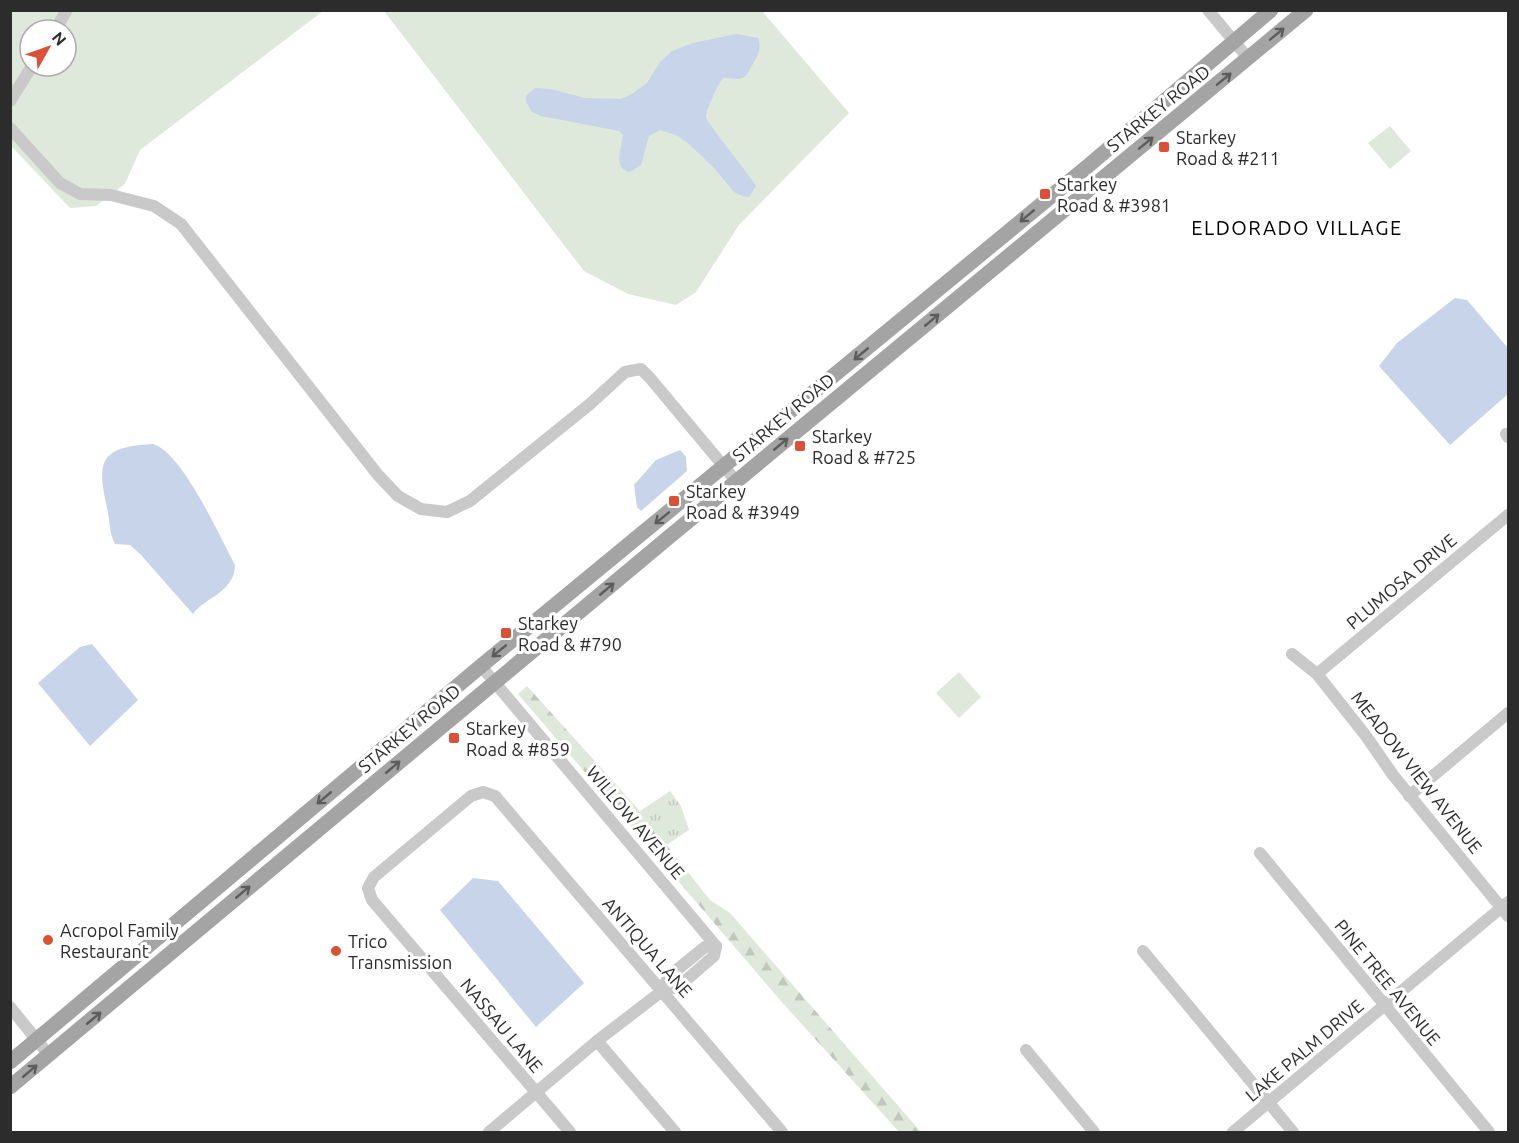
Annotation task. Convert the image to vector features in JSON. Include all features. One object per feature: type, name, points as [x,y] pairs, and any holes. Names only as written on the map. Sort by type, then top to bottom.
[{"type":"main road","name":"STARKEY ROAD","points":[[10,1062],[482,666],[1088,166],[1271,10]]},
{"type":"main road","name":"STARKEY ROAD","points":[[10,1087],[736,481],[1306,10]]},
{"type":"street","points":[[1208,10],[1248,58]]},
{"type":"street","points":[[10,101],[24,78]]},
{"type":"street","points":[[10,128],[60,183],[80,194],[111,195],[154,206],[181,224],[378,475],[398,496],[421,509],[447,512],[470,501],[626,372],[640,369],[736,481]]},
{"type":"street","name":"PLUMOSA DRIVE","points":[[1317,674],[1509,515]]},
{"type":"street","name":"MEADOW VIEW AVENUE","points":[[1292,654],[1317,674],[1409,796],[1506,909]]},
{"type":"street","name":"WILLOW AVENUE","points":[[482,666],[716,946],[705,947],[668,977],[662,991]]},
{"type":"street","points":[[1409,796],[1509,713]]},
{"type":"street","name":"ANTIQUA LANE","points":[[483,792],[495,796],[782,1132]]},
{"type":"street","name":"NASSAU LANE","points":[[483,792],[471,796],[374,877],[368,888],[372,900],[570,1132]]},
{"type":"street","name":"PINE TREE AVENUE","points":[[1260,853],[1489,1132]]},
{"type":"street","name":"LAKE PALM DRIVE","points":[[1233,1132],[1384,1006],[1506,909]]},
{"type":"street","points":[[1143,951],[1293,1132]]},
{"type":"street","points":[[489,1132],[597,1041],[662,991]]},
{"type":"street","points":[[10,1008],[49,1055]]},
{"type":"street","points":[[597,1041],[675,1132]]},
{"type":"street","points":[[1026,1050],[1094,1132]]},
{"type":"green space","points":[[11,11],[323,11],[140,150],[125,184],[96,206],[70,208],[13,148],[11,150]]},
{"type":"green space","points":[[384,11],[762,11],[849,113],[739,225],[696,292],[676,305],[628,294],[584,271]]},
{"type":"green space","points":[[1390,126],[1411,151],[1390,169],[1368,143]]},
{"type":"green space","points":[[959,672],[981,697],[959,718],[936,693]]},
{"type":"green space","points":[[527,686],[640,811],[710,900],[730,913],[921,1132],[899,1132],[780,1000],[518,694]]},
{"type":"green space","points":[[670,791],[681,806],[689,830],[665,846],[640,811]]},
{"type":"water","points":[[736,34],[758,38],[760,47],[746,76],[740,79],[723,78],[706,117],[756,186],[749,197],[734,192],[714,168],[678,136],[660,130],[649,136],[641,165],[630,172],[621,167],[620,151],[623,135],[619,131],[541,116],[532,112],[526,102],[526,96],[535,88],[551,89],[585,98],[621,99],[647,83],[660,62],[672,51],[693,43]]},
{"type":"water","points":[[1455,298],[1467,300],[1508,348],[1508,394],[1450,445],[1379,366],[1397,343]]},
{"type":"water","points":[[153,444],[164,450],[188,478],[235,565],[234,574],[225,588],[193,614],[141,555],[130,545],[115,544],[112,536],[102,478],[106,459],[122,448]]},
{"type":"water","points":[[680,450],[686,457],[687,471],[641,511],[637,507],[634,485],[656,460]]},
{"type":"water","points":[[92,644],[138,700],[90,746],[38,683],[80,647]]},
{"type":"water","points":[[473,878],[498,881],[584,983],[536,1027],[440,910]]},
{"type":"place","name":"Starkey Road & #211","points":[[1164,147]]},
{"type":"place","name":"Starkey Road & #3981","points":[[1045,194]]},
{"type":"place","name":"Starkey Road & #725","points":[[800,446]]},
{"type":"place","name":"Starkey Road & #3949","points":[[674,501]]},
{"type":"place","name":"Starkey Road & #790","points":[[506,633]]},
{"type":"place","name":"Starkey Road & #859","points":[[454,738]]},
{"type":"place","name":"Acropol Family Restaurant","points":[[48,940]]},
{"type":"place","name":"Trico Transmission","points":[[336,951]]},
{"type":"district","name":"ELDORADO VILLAGE","points":[[1297,227]]}]
